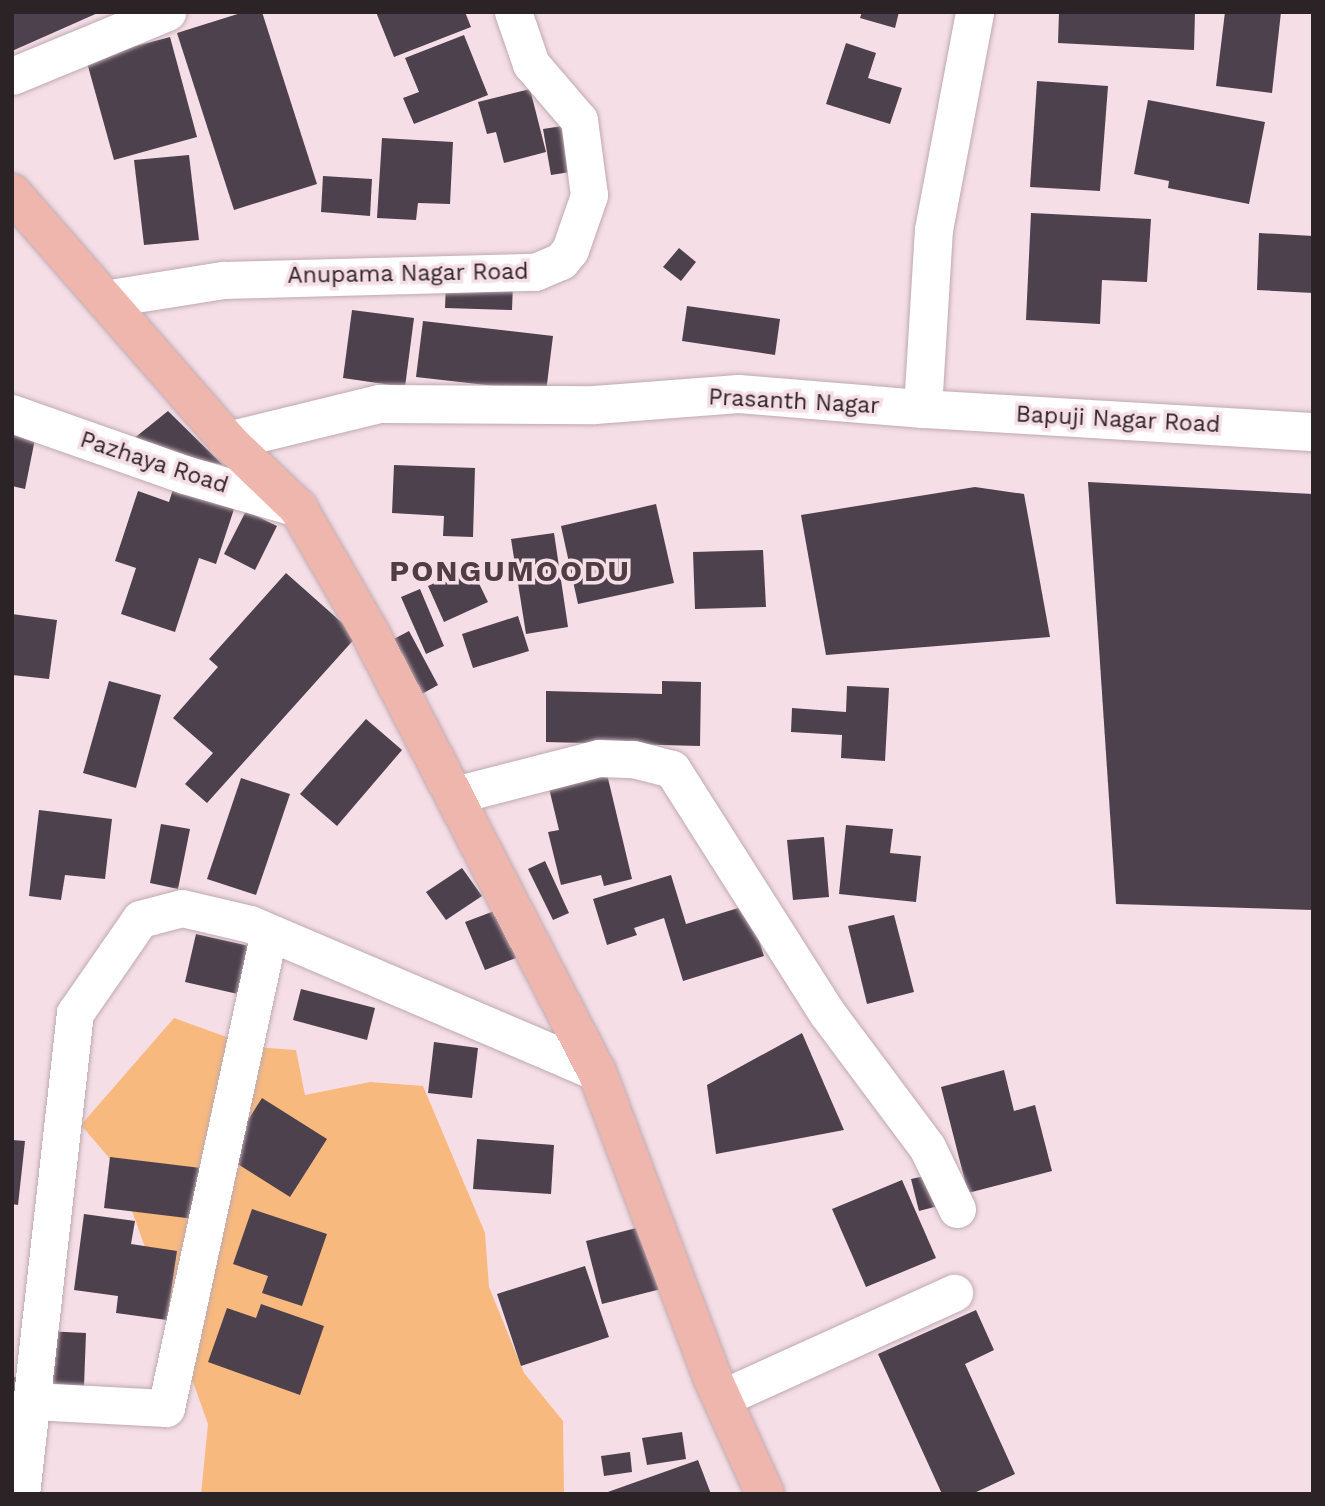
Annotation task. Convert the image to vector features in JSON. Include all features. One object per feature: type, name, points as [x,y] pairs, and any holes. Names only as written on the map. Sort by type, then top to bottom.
[{"type":"main road","points":[[12,192],[228,441],[298,508],[368,629],[597,1072],[722,1398],[765,1494]]},
{"type":"street","points":[[12,76],[167,12]]},
{"type":"street","name":"Anupama Nagar Road","points":[[104,299],[223,280],[535,272],[561,261],[570,250],[589,195],[579,120],[531,64],[513,12]]},
{"type":"street","points":[[923,408],[934,230],[975,12]]},
{"type":"street","name":"Prasanth Nagar","points":[[228,441],[380,404],[595,405],[739,394],[923,408]]},
{"type":"street","name":"Bapuji Nagar Road","points":[[923,408],[1313,432]]},
{"type":"street","name":"Pazhaya Road","points":[[12,414],[185,475],[298,508]]},
{"type":"street","points":[[455,795],[599,758],[633,759],[672,769],[827,1013],[927,1147],[957,1209]]},
{"type":"street","points":[[21,1494],[75,1013],[140,919],[182,908],[250,924],[268,935],[597,1072]]},
{"type":"street","points":[[32,1401],[166,1408],[268,935]]},
{"type":"street","points":[[722,1398],[954,1293]]},
{"type":"shaded area","points":[[174,1018],[254,1047],[296,1050],[305,1095],[370,1082],[423,1086],[485,1233],[489,1287],[524,1373],[563,1421],[564,1494],[201,1494],[208,1424],[116,1166],[81,1125]]},
{"type":"building","points":[[12,12],[100,12],[12,51]]},
{"type":"building","points":[[244,12],[262,12],[317,184],[234,210],[177,33]]},
{"type":"building","points":[[376,12],[465,12],[471,27],[394,57]]},
{"type":"building","points":[[862,12],[899,12],[895,28],[860,18]]},
{"type":"building","points":[[1059,12],[1195,12],[1194,50],[1058,43]]},
{"type":"building","points":[[1225,12],[1281,12],[1272,93],[1216,86]]},
{"type":"building","points":[[464,35],[488,95],[414,124],[403,98],[419,92],[405,58]]},
{"type":"building","points":[[170,37],[197,137],[114,160],[86,59]]},
{"type":"building","points":[[846,43],[876,53],[868,78],[902,88],[890,124],[826,104]]},
{"type":"building","points":[[1037,81],[1108,86],[1100,191],[1030,187]]},
{"type":"building","points":[[530,89],[546,152],[504,163],[496,132],[487,134],[478,102]]},
{"type":"building","points":[[1148,100],[1265,122],[1249,204],[1168,188],[1169,181],[1134,174]]},
{"type":"building","points":[[575,124],[583,170],[551,175],[543,129]]},
{"type":"building","points":[[382,138],[453,142],[450,204],[418,203],[416,220],[377,218]]},
{"type":"building","points":[[189,155],[199,240],[144,245],[134,160]]},
{"type":"building","points":[[323,176],[372,179],[370,216],[321,212]]},
{"type":"building","points":[[1031,213],[1151,219],[1147,282],[1102,280],[1100,324],[1026,320]]},
{"type":"building","points":[[1259,233],[1313,236],[1313,293],[1257,290]]},
{"type":"building","points":[[679,248],[696,262],[681,281],[663,267]]},
{"type":"building","points":[[446,281],[513,283],[512,310],[445,308]]},
{"type":"building","points":[[687,306],[780,319],[775,355],[682,341]]},
{"type":"building","points":[[352,310],[414,318],[405,387],[343,378]]},
{"type":"building","points":[[423,321],[553,336],[546,392],[416,377]]},
{"type":"building","points":[[168,411],[223,465],[127,444]]},
{"type":"building","points":[[12,424],[37,429],[25,489],[12,486]]},
{"type":"building","points":[[394,465],[475,468],[473,537],[443,536],[444,516],[392,513]]},
{"type":"building","points":[[1088,482],[1313,494],[1313,910],[1116,904]]},
{"type":"building","points":[[175,483],[236,503],[216,564],[199,558],[175,632],[121,614],[136,568],[115,561],[138,491],[169,502]]},
{"type":"building","points":[[975,487],[1024,494],[1050,637],[826,655],[801,515]]},
{"type":"building","points":[[656,504],[674,583],[578,604],[561,526]]},
{"type":"building","points":[[246,511],[277,526],[255,570],[224,554]]},
{"type":"building","points":[[554,533],[568,627],[526,634],[511,539]]},
{"type":"building","points":[[763,550],[766,607],[695,609],[693,552]]},
{"type":"building","points":[[471,567],[488,602],[444,622],[428,586]]},
{"type":"building","points":[[286,573],[357,636],[207,803],[185,784],[213,753],[173,718],[218,667],[209,659]]},
{"type":"building","points":[[420,589],[444,646],[426,654],[401,597]]},
{"type":"building","points":[[12,614],[57,620],[49,679],[12,675]]},
{"type":"building","points":[[518,616],[529,651],[473,668],[462,634]]},
{"type":"building","points":[[409,631],[438,685],[420,695],[392,640]]},
{"type":"building","points":[[109,681],[161,695],[136,788],[83,773]]},
{"type":"building","points":[[662,681],[701,682],[700,746],[546,742],[546,691],[662,694]]},
{"type":"building","points":[[847,686],[889,688],[885,761],[841,758],[842,735],[791,732],[792,708],[846,712]]},
{"type":"building","points":[[366,719],[402,750],[337,826],[300,794]]},
{"type":"building","points":[[606,770],[632,879],[604,886],[601,875],[561,885],[548,832],[559,830],[548,784]]},
{"type":"building","points":[[241,778],[290,794],[256,895],[207,879]]},
{"type":"building","points":[[39,810],[112,819],[105,879],[65,875],[61,900],[29,896]]},
{"type":"building","points":[[161,824],[190,829],[178,889],[150,883]]},
{"type":"building","points":[[846,825],[893,829],[890,853],[921,856],[916,902],[839,894]]},
{"type":"building","points":[[824,837],[829,897],[793,900],[787,840]]},
{"type":"building","points":[[545,861],[569,913],[553,920],[528,869]]},
{"type":"building","points":[[462,868],[482,896],[446,920],[426,892]]},
{"type":"building","points":[[671,875],[686,924],[748,905],[764,956],[683,981],[664,918],[634,928],[637,935],[607,945],[593,899]]},
{"type":"building","points":[[497,910],[516,958],[485,970],[465,922]]},
{"type":"building","points":[[894,915],[914,992],[867,1004],[848,926]]},
{"type":"building","points":[[196,934],[263,949],[251,997],[185,982]]},
{"type":"building","points":[[301,989],[375,1008],[367,1040],[293,1020]]},
{"type":"building","points":[[802,1033],[844,1130],[716,1154],[707,1085]]},
{"type":"building","points":[[434,1042],[478,1048],[472,1098],[428,1093]]},
{"type":"building","points":[[1004,1070],[1014,1111],[1035,1105],[1052,1171],[968,1193],[941,1087]]},
{"type":"building","points":[[262,1098],[327,1139],[290,1197],[225,1156]]},
{"type":"building","points":[[477,1139],[554,1145],[551,1194],[473,1189]]},
{"type":"building","points":[[12,1140],[25,1141],[18,1205],[12,1204]]},
{"type":"building","points":[[110,1157],[209,1169],[203,1220],[104,1208]]},
{"type":"building","points":[[934,1174],[942,1205],[919,1211],[911,1179]]},
{"type":"building","points":[[902,1180],[936,1258],[866,1287],[832,1209]]},
{"type":"building","points":[[252,1209],[327,1234],[302,1306],[262,1293],[268,1276],[233,1264]]},
{"type":"building","points":[[84,1214],[135,1221],[131,1244],[177,1251],[167,1320],[116,1313],[118,1296],[74,1290]]},
{"type":"building","points":[[644,1226],[661,1289],[602,1304],[586,1241]]},
{"type":"building","points":[[585,1266],[609,1337],[521,1366],[497,1294]]},
{"type":"building","points":[[261,1304],[324,1326],[300,1395],[208,1362],[227,1308],[256,1318]]},
{"type":"building","points":[[976,1310],[994,1350],[965,1364],[1015,1474],[972,1494],[942,1494],[878,1354]]},
{"type":"building","points":[[45,1331],[86,1333],[84,1386],[43,1384]]},
{"type":"building","points":[[12,1376],[24,1380],[12,1409]]},
{"type":"building","points":[[682,1432],[686,1459],[647,1465],[642,1438]]},
{"type":"building","points":[[630,1452],[632,1472],[604,1476],[601,1456]]},
{"type":"building","points":[[698,1460],[711,1494],[605,1493]]},
{"type":"district","name":"PONGUMOODU","points":[[510,571]]}]
